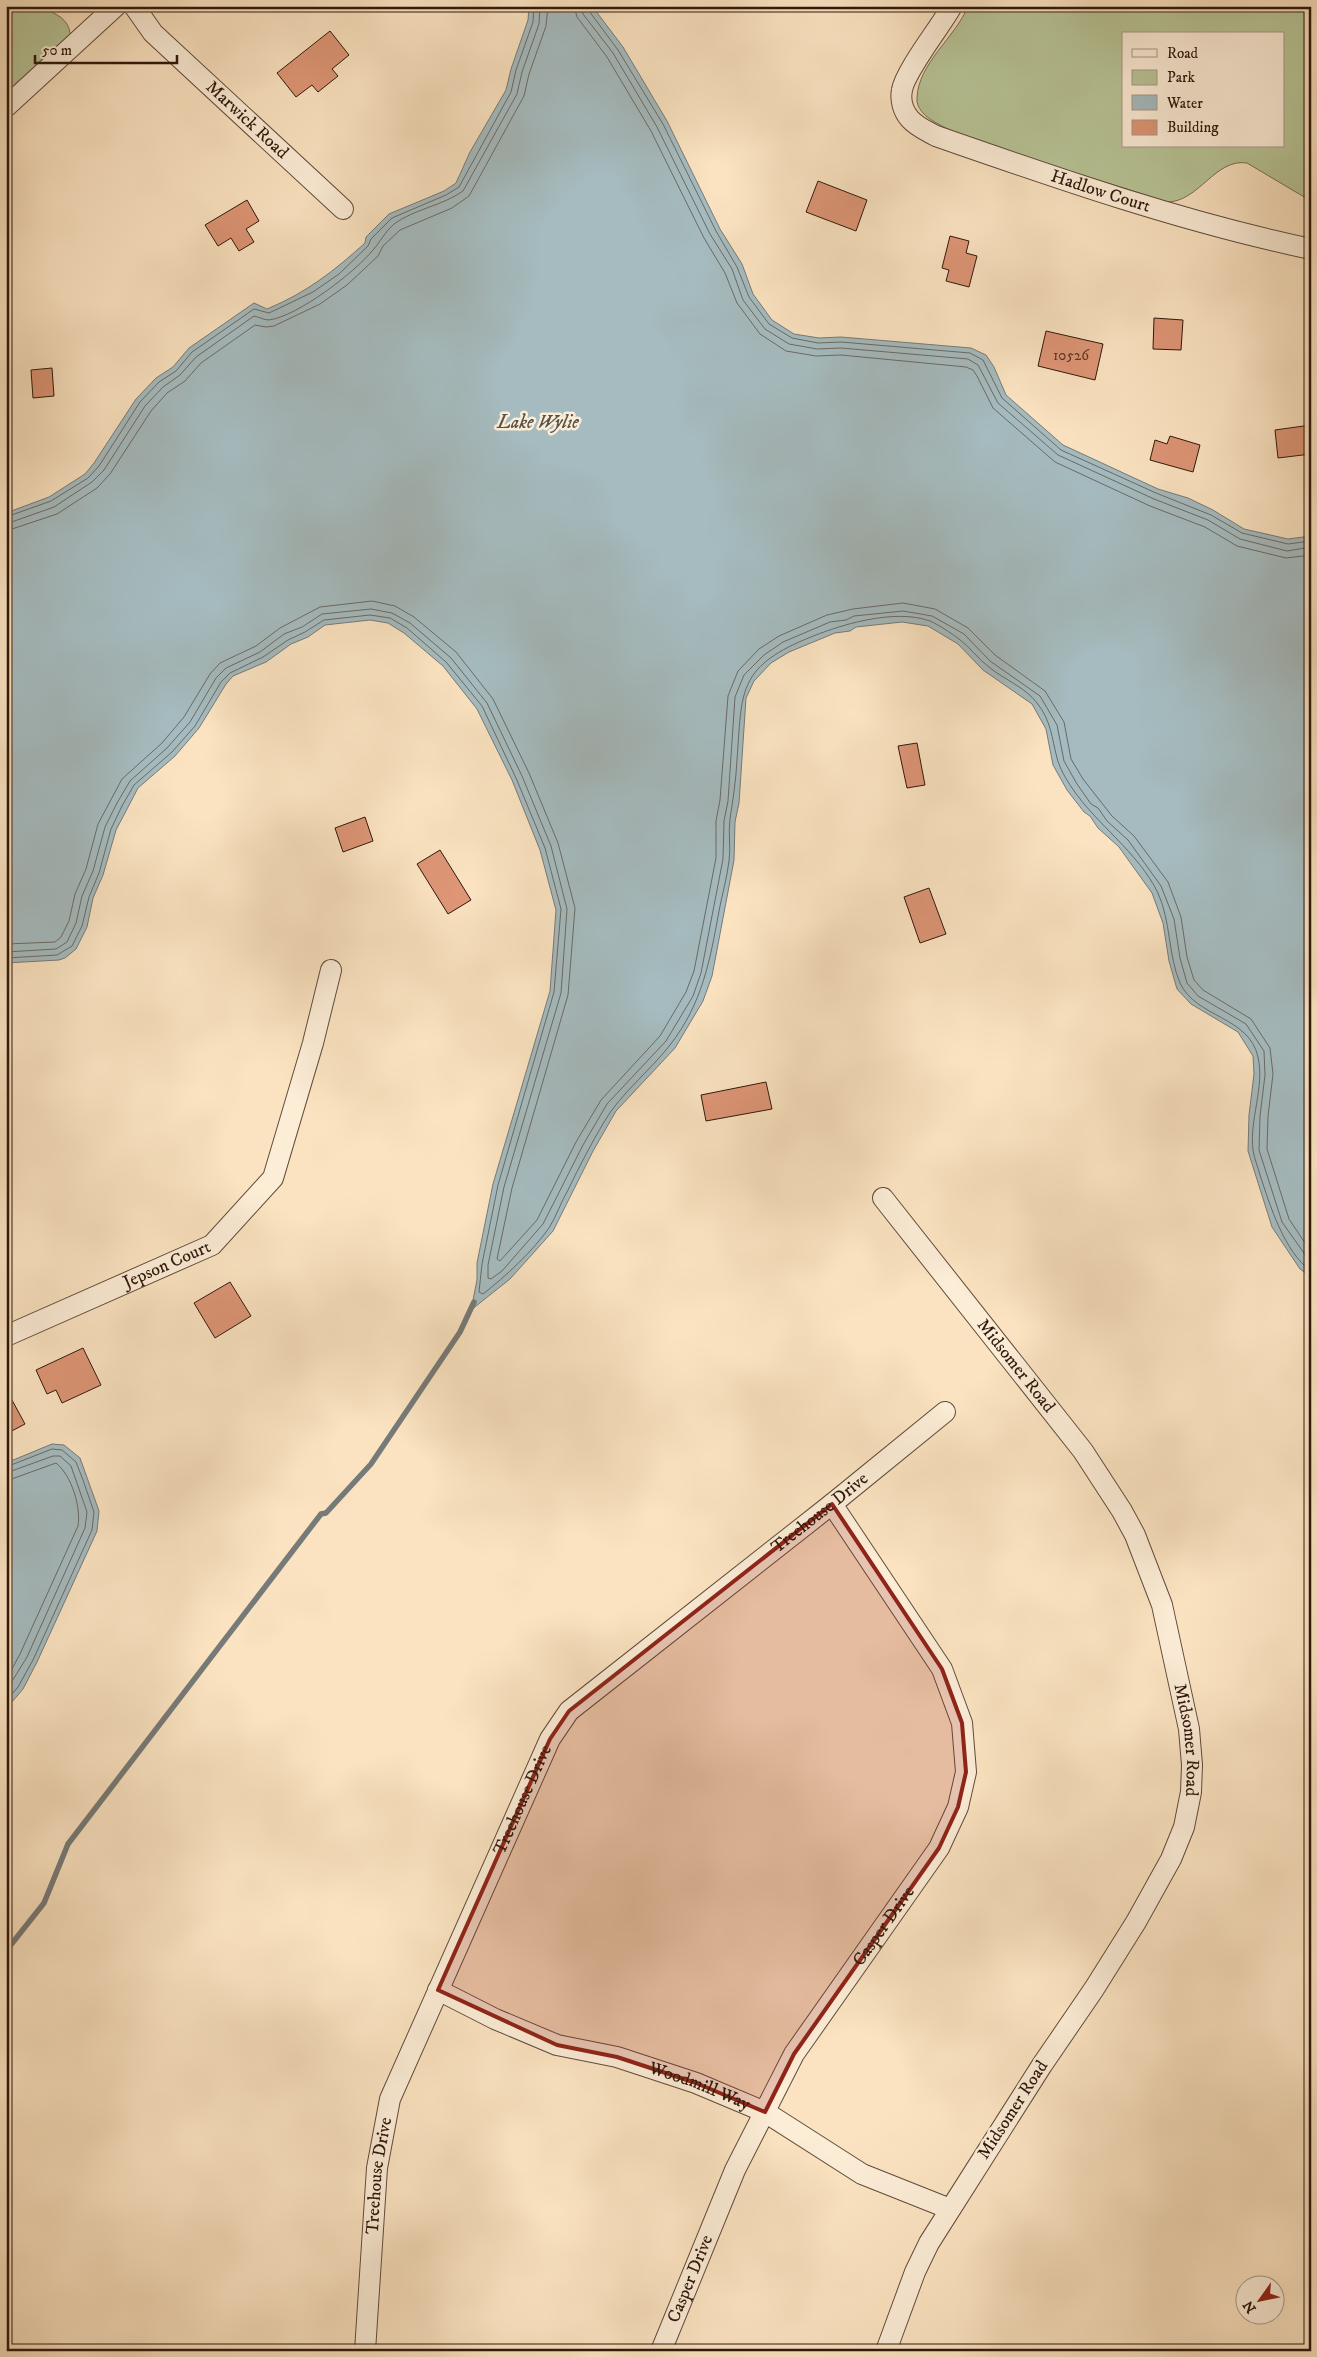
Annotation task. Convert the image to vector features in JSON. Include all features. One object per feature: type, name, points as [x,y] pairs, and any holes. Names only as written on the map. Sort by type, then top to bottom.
[{"type":"street","points":[[6,107],[116,6]]},
{"type":"street","name":"Marwick Road","points":[[134,6],[153,33],[343,209]]},
{"type":"street","name":"Hadlow Court","points":[[952,6],[908,74],[902,89],[903,108],[910,119],[919,127],[936,136],[1056,178],[1232,229],[1311,249]]},
{"type":"street","name":"Jepson Court","points":[[6,1336],[212,1245],[273,1178],[313,1043],[331,970]]},
{"type":"street","name":"Midsomer Road","points":[[883,1198],[1084,1451],[1101,1476],[1135,1535],[1162,1606],[1176,1662],[1189,1729],[1192,1766],[1191,1792],[1184,1827],[1171,1859],[1136,1922],[1094,1989],[1042,2065],[929,2244],[915,2272],[886,2351]]},
{"type":"street","name":"Treehouse Drive","points":[[365,2351],[378,2168],[390,2099],[550,1739],[569,1710],[832,1504],[945,1412]]},
{"type":"street","name":"Casper Drive","points":[[661,2351],[735,2170],[794,2054],[940,1848],[958,1807],[966,1772],[962,1723],[942,1669],[832,1504]]},
{"type":"street","name":"Woodmill Way","points":[[438,1990],[495,2019],[557,2045],[617,2057],[696,2083],[765,2112],[862,2174],[950,2209]]},
{"type":"highlighted area","points":[[832,1504],[942,1669],[962,1723],[966,1772],[958,1807],[939,1848],[794,2054],[765,2112],[696,2083],[617,2057],[557,2045],[438,1990],[550,1739],[569,1711]]},
{"type":"green space","points":[[6,6],[37,8],[57,15],[69,29],[70,39],[6,101]]},
{"type":"green space","points":[[968,6],[1311,6],[1311,201],[1247,163],[1236,163],[1216,173],[1188,195],[1178,200],[1167,202],[997,148],[944,127],[924,114],[917,102],[917,98],[919,85],[930,62],[955,29]]},
{"type":"water","name":"Lake Wylie","points":[[529,6],[592,6],[623,47],[667,121],[720,229],[742,264],[753,294],[772,320],[794,334],[819,338],[841,337],[971,348],[986,355],[994,367],[1006,395],[1063,445],[1158,489],[1188,498],[1213,510],[1244,529],[1288,539],[1311,536],[1311,1277],[1300,1269],[1272,1227],[1248,1151],[1249,1115],[1254,1074],[1253,1056],[1238,1032],[1191,1004],[1177,989],[1169,961],[1163,923],[1152,893],[1119,847],[1098,828],[1067,790],[1053,765],[1046,729],[1032,704],[983,670],[958,644],[928,626],[902,622],[856,627],[850,631],[835,633],[789,652],[771,663],[754,681],[746,698],[739,803],[735,822],[734,860],[712,976],[703,1001],[675,1048],[616,1111],[593,1151],[553,1231],[510,1279],[471,1310],[477,1280],[477,1263],[493,1184],[550,991],[556,910],[540,850],[512,780],[477,709],[443,666],[404,633],[388,623],[370,620],[325,625],[308,637],[291,644],[266,662],[233,676],[199,728],[175,756],[138,788],[116,830],[103,875],[93,898],[87,927],[76,949],[65,958],[59,960],[6,963],[6,513],[49,497],[85,474],[136,399],[156,378],[173,367],[189,348],[254,303],[267,309],[307,288],[331,272],[365,243],[366,237],[389,214],[444,191],[456,183],[470,152],[506,90],[511,69],[528,20]]},
{"type":"water","points":[[52,1444],[64,1445],[80,1458],[99,1511],[97,1531],[37,1662],[23,1689],[6,1709],[6,1463]]},
{"type":"building","points":[[330,31],[349,55],[332,69],[338,76],[318,92],[312,85],[296,97],[277,73]]},
{"type":"building","points":[[818,181],[867,200],[856,231],[806,212]]},
{"type":"building","points":[[247,200],[259,221],[246,229],[254,242],[239,251],[231,238],[218,246],[205,225]]},
{"type":"building","points":[[950,236],[969,241],[966,253],[977,256],[969,287],[946,281],[949,270],[942,268]]},
{"type":"building","points":[[1154,318],[1183,320],[1181,350],[1153,349]]},
{"type":"building","points":[[1046,331],[1103,344],[1095,380],[1038,366]]},
{"type":"building","points":[[52,368],[54,396],[33,398],[31,370]]},
{"type":"building","points":[[1311,425],[1311,454],[1278,458],[1275,430]]},
{"type":"building","points":[[1170,436],[1200,445],[1193,472],[1150,460],[1155,440],[1167,444]]},
{"type":"building","points":[[917,743],[925,785],[907,788],[898,746]]},
{"type":"building","points":[[365,817],[373,841],[343,852],[335,828]]},
{"type":"building","points":[[440,850],[471,900],[448,914],[417,864]]},
{"type":"building","points":[[929,888],[946,934],[920,943],[904,897]]},
{"type":"building","points":[[766,1082],[772,1109],[706,1121],[701,1095]]},
{"type":"building","points":[[230,1282],[251,1316],[215,1338],[194,1303]]},
{"type":"building","points":[[83,1348],[101,1385],[62,1403],[56,1390],[47,1394],[36,1370]]},
{"type":"building","points":[[6,1389],[25,1424],[6,1434]]},
{"type":"waterway","points":[[6,1951],[44,1903],[68,1844],[321,1514],[326,1513],[371,1464],[460,1332],[474,1302]]}]
